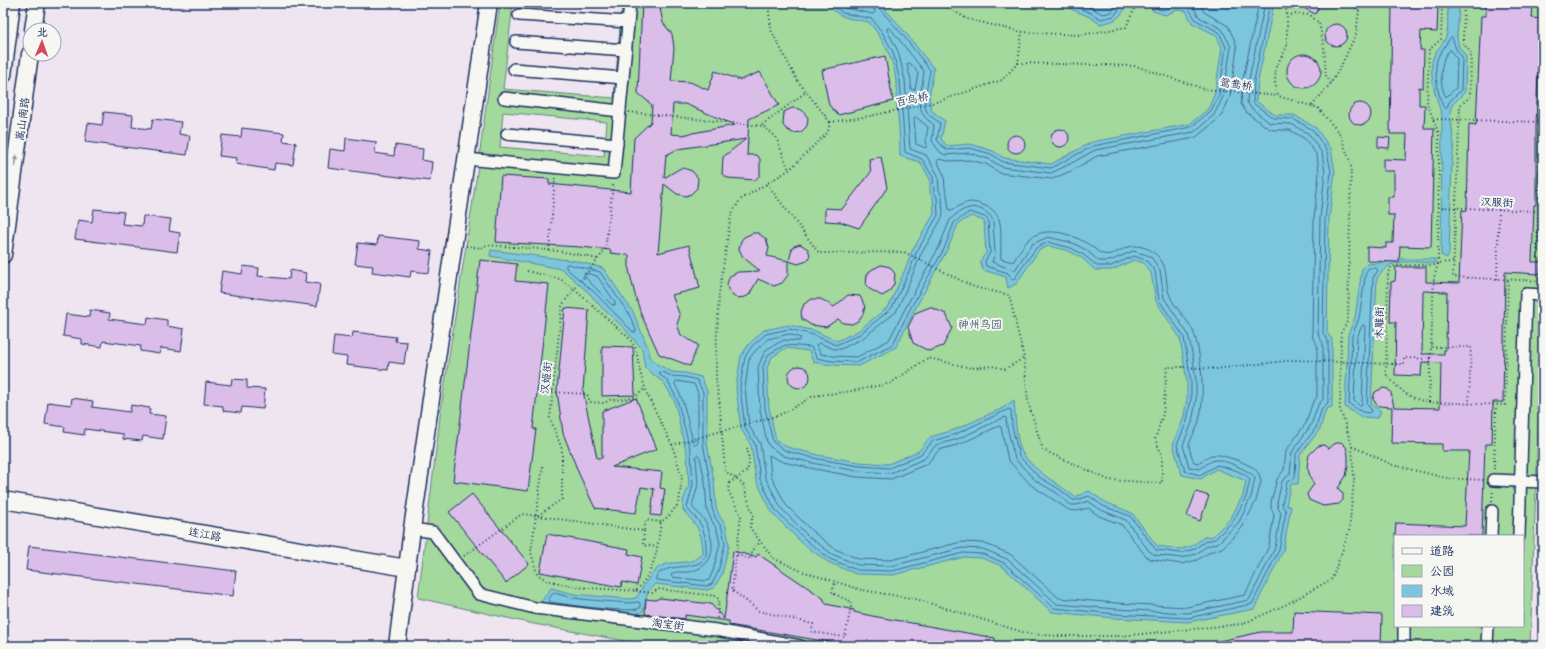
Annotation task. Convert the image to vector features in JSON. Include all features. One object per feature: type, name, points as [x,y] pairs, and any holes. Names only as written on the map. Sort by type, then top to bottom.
[{"type":"street","points":[[3,75],[12,3]]},
{"type":"street","points":[[35,22],[37,3]]},
{"type":"street","points":[[397,646],[412,530],[489,3]]},
{"type":"street","points":[[466,159],[614,173],[630,3]]},
{"type":"street","points":[[519,15],[628,22]]},
{"type":"street","points":[[516,42],[626,50]]},
{"type":"street","name":"嵩山南路","points":[[3,255],[29,62]]},
{"type":"street","points":[[514,69],[623,78]]},
{"type":"street","points":[[504,98],[620,111]]},
{"type":"street","points":[[507,134],[617,144]]},
{"type":"street","points":[[1519,535],[1526,294],[1543,295]]},
{"type":"street","points":[[1493,480],[1543,482]]},
{"type":"street","name":"连江路","points":[[3,500],[407,568]]},
{"type":"street","points":[[1491,535],[1492,511]]},
{"type":"street","name":"淘宝街","points":[[412,530],[433,532],[479,594],[535,608],[716,630],[800,646]]},
{"type":"street","points":[[1404,627],[1404,646]]},
{"type":"street","points":[[1487,646],[1488,627]]},
{"type":"path","points":[[768,3],[770,30],[797,80],[830,122],[828,132],[789,170],[740,200],[731,215],[719,294],[716,382],[725,471],[743,484],[753,515],[750,528],[773,558],[801,571],[862,590],[916,599],[1029,634],[1059,636],[1121,636],[1242,624],[1285,605],[1332,579],[1349,532],[1354,479],[1352,446],[1340,409],[1341,333],[1348,320],[1351,164],[1340,134],[1318,108],[1312,106],[1331,83],[1356,34],[1359,11],[1351,3]]},
{"type":"path","points":[[940,3],[967,19],[1022,32],[1081,35],[1126,27],[1137,3]]},
{"type":"path","points":[[1278,96],[1275,83],[1276,66],[1287,47],[1287,15],[1285,3]]},
{"type":"path","points":[[1444,3],[1442,7],[1441,39],[1428,50],[1426,103],[1439,134],[1438,263],[1434,278],[1429,402],[1505,405],[1508,280]]},
{"type":"path","points":[[1464,3],[1463,43],[1471,53],[1470,97],[1460,105],[1453,277],[1542,281],[1542,259],[1537,259],[1543,39]]},
{"type":"path","points":[[1287,15],[1310,15],[1319,23],[1324,46],[1326,76],[1331,83]]},
{"type":"path","points":[[1018,63],[1022,32]]},
{"type":"path","name":"鸳鸯桥","points":[[1018,63],[1136,66],[1204,89],[1278,96],[1312,106]]},
{"type":"path","name":"百鸟桥","points":[[830,122],[891,112],[936,102],[1002,80],[1018,63]]},
{"type":"path","points":[[761,125],[806,92]]},
{"type":"path","points":[[620,111],[761,125],[776,137],[789,170]]},
{"type":"path","points":[[1433,119],[1540,122]]},
{"type":"path","points":[[550,251],[556,167]]},
{"type":"path","name":"汉姬街","points":[[537,516],[562,499],[562,450],[550,418],[562,305],[605,250],[613,186],[606,172]]},
{"type":"path","points":[[766,183],[819,253],[904,252],[974,287],[1009,296],[1024,358],[1028,402],[1043,450],[1109,480],[1162,483],[1162,455],[1155,439],[1163,414],[1167,367],[1215,369],[1294,360],[1404,364],[1404,358],[1431,359]]},
{"type":"path","name":"汉服街","points":[[1438,207],[1538,211]]},
{"type":"path","points":[[1497,279],[1499,210]]},
{"type":"path","points":[[454,244],[481,248],[487,245],[576,253],[597,260]]},
{"type":"path","points":[[1438,263],[1453,262]]},
{"type":"path","name":"木雕街","points":[[1429,402],[1420,401],[1402,392],[1386,374],[1388,273],[1391,267],[1398,265],[1434,265],[1438,263]]},
{"type":"path","points":[[527,271],[560,279],[574,289],[630,339],[636,349],[640,372],[645,388],[672,445],[682,477],[679,503],[669,516],[661,522],[646,520],[642,544],[658,547]]},
{"type":"path","points":[[1431,347],[1471,347],[1469,404]]},
{"type":"path","points":[[672,445],[776,416],[786,412],[813,396],[852,391],[891,382],[928,358],[971,368],[992,366],[1005,369],[1024,358]]},
{"type":"path","points":[[552,392],[587,394],[590,402],[604,403],[610,400],[627,399],[637,396],[645,388]]},
{"type":"path","points":[[1492,511],[1496,405]]},
{"type":"path","points":[[1352,446],[1393,465],[1438,476],[1457,479],[1493,480]]},
{"type":"path","points":[[747,448],[750,462],[746,472],[729,483],[728,490],[741,516],[732,590],[758,611],[813,624],[812,632],[845,637],[852,602],[832,593],[835,582]]},
{"type":"path","points":[[543,465],[531,552],[537,574],[546,580],[576,587],[652,593],[658,589],[716,596],[719,600],[716,630]]},
{"type":"path","points":[[455,562],[522,514],[644,531]]},
{"type":"path","points":[[636,591],[646,580],[653,567],[658,547],[661,522]]},
{"type":"path","points":[[737,555],[751,559],[753,548],[761,542]]},
{"type":"green space","name":"神州鸟园","points":[[500,3],[513,3],[503,89],[614,98],[622,3],[1543,3],[1543,303],[1530,646],[652,646],[534,624],[418,598],[441,409],[476,180]],"holes":[[[503,112],[607,122],[604,156],[500,147]]]},
{"type":"water","points":[[828,3],[880,3],[905,32],[934,69],[929,97],[932,111],[945,121],[941,139],[947,146],[970,144],[993,151],[1004,158],[1051,164],[1092,142],[1190,124],[1208,109],[1215,93],[1222,47],[1216,35],[1192,23],[1186,11],[1177,10],[1165,15],[1153,11],[1149,3],[1274,3],[1258,81],[1256,101],[1275,115],[1294,115],[1316,128],[1331,149],[1335,172],[1329,219],[1327,333],[1332,339],[1332,407],[1326,409],[1320,429],[1300,455],[1298,484],[1291,484],[1286,505],[1291,507],[1283,551],[1254,609],[1188,622],[1115,618],[1052,612],[1002,566],[982,558],[964,557],[893,575],[856,574],[828,562],[803,544],[773,514],[756,480],[751,445],[741,429],[736,387],[741,356],[749,344],[764,330],[789,325],[815,331],[837,341],[858,331],[889,306],[912,251],[934,214],[933,197],[930,193],[930,179],[920,162],[900,156],[895,75],[891,59],[879,36],[869,22],[851,19],[841,15]],"holes":[[[971,216],[984,221],[986,253],[980,261],[983,270],[1006,277],[1008,288],[1016,284],[1039,250],[1049,246],[1069,251],[1082,258],[1095,270],[1112,270],[1134,260],[1144,263],[1151,273],[1156,301],[1180,338],[1187,382],[1187,399],[1183,420],[1173,445],[1182,475],[1201,479],[1216,469],[1246,481],[1243,495],[1231,518],[1213,536],[1204,537],[1192,546],[1181,549],[1157,546],[1132,513],[1105,502],[1089,491],[1075,497],[1034,467],[1023,454],[1017,436],[1014,400],[1003,408],[954,430],[930,437],[919,451],[888,464],[859,462],[818,455],[787,447],[776,440],[769,408],[767,368],[772,357],[786,348],[809,351],[813,362],[831,365],[859,366],[896,347],[947,250],[958,224]]]},
{"type":"water","points":[[1059,3],[1129,3],[1118,18],[1100,24],[1090,17]]},
{"type":"water","points":[[1446,3],[1457,3],[1459,6],[1457,37],[1459,47],[1466,56],[1465,92],[1452,105],[1450,112],[1454,145],[1452,161],[1449,254],[1447,258],[1441,255],[1442,116],[1432,78],[1432,62],[1434,55],[1445,40],[1447,34],[1448,6]]},
{"type":"water","points":[[491,250],[576,261],[603,268],[633,312],[648,348],[649,357],[657,364],[672,372],[685,373],[701,377],[707,391],[707,443],[714,481],[716,507],[726,526],[729,545],[722,574],[714,588],[707,590],[655,584],[648,591],[643,611],[637,614],[539,605],[551,588],[574,594],[628,599],[636,598],[649,578],[658,568],[663,565],[692,561],[703,554],[702,540],[698,530],[683,510],[683,501],[689,485],[687,453],[674,400],[664,383],[645,368],[642,349],[623,327],[601,307],[591,295],[562,269],[490,256]]},
{"type":"water","points":[[1396,259],[1435,259],[1435,263],[1395,263],[1386,268],[1377,278],[1371,404],[1381,411],[1378,418],[1361,417],[1345,407],[1348,335],[1355,317],[1362,269],[1367,264],[1384,263]]},
{"type":"building","points":[[642,3],[659,3],[663,23],[672,34],[674,48],[671,81],[690,82],[708,90],[715,71],[740,80],[760,72],[779,105],[749,119],[747,155],[756,155],[760,159],[760,175],[755,180],[728,178],[722,174],[723,157],[746,139],[678,149],[666,155],[664,178],[683,168],[692,171],[698,178],[697,188],[691,194],[686,196],[677,194],[664,184],[658,253],[689,245],[700,288],[672,295],[680,316],[677,324],[681,335],[698,345],[690,366],[659,354],[641,314],[635,295],[629,270],[629,255],[610,253],[611,250],[496,242],[501,176],[549,179],[549,184],[631,192],[634,138],[651,122],[652,105],[638,93]],"holes":[[[673,104],[685,104],[735,125],[682,135],[671,134]]]},
{"type":"building","points":[[1295,3],[1321,3],[1315,14]]},
{"type":"building","points":[[1392,3],[1438,4],[1437,32],[1421,31],[1420,50],[1424,50],[1423,88],[1419,87],[1419,105],[1425,105],[1424,128],[1434,128],[1431,247],[1400,246],[1399,262],[1367,261],[1367,247],[1386,248],[1386,243],[1393,243],[1394,215],[1388,215],[1388,197],[1394,197],[1394,171],[1383,171],[1383,159],[1406,160],[1407,134],[1390,134]]},
{"type":"building","points":[[1486,3],[1533,3],[1532,18],[1540,19],[1536,126],[1536,205],[1534,205],[1532,262],[1541,262],[1540,274],[1505,272],[1503,402],[1493,402],[1492,444],[1485,444],[1482,535],[1395,535],[1396,523],[1465,526],[1469,451],[1442,451],[1442,444],[1391,443],[1392,407],[1379,406],[1373,399],[1375,392],[1383,388],[1388,389],[1391,393],[1394,407],[1440,408],[1441,363],[1422,362],[1421,376],[1395,375],[1396,322],[1390,322],[1391,282],[1395,281],[1396,267],[1426,267],[1426,282],[1459,283],[1462,210],[1467,211],[1469,124],[1476,125],[1481,16],[1486,16]],"holes":[[[1423,291],[1447,292],[1446,350],[1444,350],[1444,354],[1422,354]]]},
{"type":"building","points":[[1336,24],[1344,27],[1347,35],[1344,43],[1336,46],[1328,43],[1325,35],[1328,27]]},
{"type":"building","points":[[1304,54],[1316,59],[1321,71],[1316,83],[1304,88],[1292,83],[1287,71],[1292,59]]},
{"type":"building","points":[[885,56],[893,101],[838,115],[829,105],[822,70]]},
{"type":"building","points":[[1360,103],[1368,106],[1371,114],[1368,122],[1360,125],[1352,122],[1349,114],[1352,106]]},
{"type":"building","points":[[792,108],[800,109],[808,118],[807,126],[801,132],[793,133],[786,129],[783,125],[784,112]]},
{"type":"building","points":[[104,112],[133,115],[132,127],[151,129],[153,119],[181,122],[179,134],[190,136],[187,155],[85,142],[88,123],[102,125]]},
{"type":"building","points":[[242,128],[284,133],[283,141],[296,143],[293,165],[275,163],[274,170],[236,164],[237,158],[219,156],[222,135],[241,137]]},
{"type":"building","points":[[1060,129],[1066,132],[1069,138],[1066,144],[1060,147],[1054,144],[1051,138],[1054,132]]},
{"type":"building","points":[[1016,135],[1022,138],[1025,144],[1022,150],[1016,153],[1010,150],[1007,144],[1010,138]]},
{"type":"building","points":[[1378,137],[1390,138],[1389,148],[1378,147]]},
{"type":"building","points":[[346,138],[376,142],[375,153],[394,156],[395,145],[423,149],[422,160],[432,162],[430,181],[328,168],[330,149],[345,151]]},
{"type":"building","points":[[881,157],[887,188],[859,228],[841,222],[825,221],[825,208],[842,209],[871,172],[869,159]]},
{"type":"building","points":[[94,209],[124,212],[122,224],[142,226],[143,216],[171,219],[169,231],[180,233],[177,252],[75,239],[78,220],[92,222]]},
{"type":"building","points":[[753,233],[758,233],[766,239],[769,248],[767,256],[788,261],[788,275],[782,283],[774,286],[758,279],[749,295],[737,298],[733,296],[728,289],[727,284],[730,276],[738,272],[760,271],[743,257],[739,249],[741,241],[744,237]]},
{"type":"building","points":[[378,236],[420,241],[419,249],[432,251],[429,273],[411,271],[410,277],[372,272],[373,266],[355,264],[358,243],[377,245]]},
{"type":"building","points":[[800,244],[808,249],[810,255],[807,261],[798,264],[789,261],[792,249],[794,246]]},
{"type":"building","points":[[480,260],[517,264],[515,281],[549,284],[533,429],[536,429],[528,491],[453,481]]},
{"type":"building","points":[[881,265],[890,267],[895,274],[894,284],[889,292],[882,296],[868,288],[866,285],[867,275],[871,270]]},
{"type":"building","points":[[243,266],[259,268],[258,276],[289,279],[290,270],[306,273],[305,282],[320,284],[317,306],[219,293],[222,271],[242,274]]},
{"type":"building","points":[[848,295],[860,296],[865,307],[863,314],[858,321],[852,324],[843,323],[838,319],[826,327],[811,325],[802,319],[801,312],[804,304],[812,299],[821,299],[834,307]]},
{"type":"building","points":[[930,307],[946,314],[952,328],[943,346],[929,351],[913,343],[908,327],[915,313]]},
{"type":"building","points":[[565,308],[589,310],[583,391],[597,458],[602,458],[602,411],[636,398],[657,449],[612,467],[662,472],[660,488],[665,489],[661,516],[651,515],[654,489],[641,487],[636,513],[595,508],[579,474],[563,433],[557,391]]},
{"type":"building","points":[[90,310],[110,313],[109,319],[147,324],[148,317],[167,320],[167,326],[184,329],[181,351],[161,348],[160,354],[140,351],[141,346],[103,341],[102,347],[82,344],[82,339],[63,336],[66,314],[89,317]]},
{"type":"building","points":[[353,332],[396,337],[395,341],[407,342],[404,364],[389,362],[388,370],[346,365],[347,357],[332,355],[334,336],[352,338]]},
{"type":"building","points":[[602,346],[633,347],[635,395],[602,396]]},
{"type":"building","points":[[799,366],[803,367],[809,373],[809,381],[803,387],[799,388],[795,387],[789,381],[788,377],[789,373],[795,367]]},
{"type":"building","points":[[232,379],[247,380],[247,388],[265,389],[263,409],[242,407],[241,413],[223,411],[223,406],[204,404],[206,382],[231,385]]},
{"type":"building","points":[[72,398],[93,401],[92,407],[130,412],[131,405],[150,408],[149,414],[166,416],[163,439],[143,436],[142,441],[123,439],[123,434],[85,429],[84,435],[64,432],[65,427],[45,424],[48,402],[71,405]]},
{"type":"building","points":[[1341,442],[1346,447],[1348,455],[1346,476],[1338,488],[1343,494],[1343,500],[1339,504],[1323,506],[1309,500],[1307,494],[1314,484],[1307,466],[1309,455],[1318,446],[1324,445],[1329,449],[1334,444]]},
{"type":"building","points":[[1196,492],[1209,496],[1200,521],[1187,516]]},
{"type":"building","points":[[472,494],[529,564],[506,583],[449,512]]},
{"type":"building","points":[[547,534],[629,549],[628,554],[642,557],[637,585],[622,582],[621,587],[540,572]]},
{"type":"building","points":[[29,546],[236,571],[233,596],[26,570]]},
{"type":"building","points":[[733,551],[756,557],[758,554],[823,598],[826,604],[854,610],[854,612],[872,616],[995,638],[994,646],[852,646],[729,625],[729,621],[685,615],[685,619],[645,614],[646,599],[655,600],[660,598],[711,604],[724,619]]},
{"type":"building","points":[[1294,611],[1382,615],[1381,646],[1215,646],[1215,642],[1261,632],[1293,632]]}]
